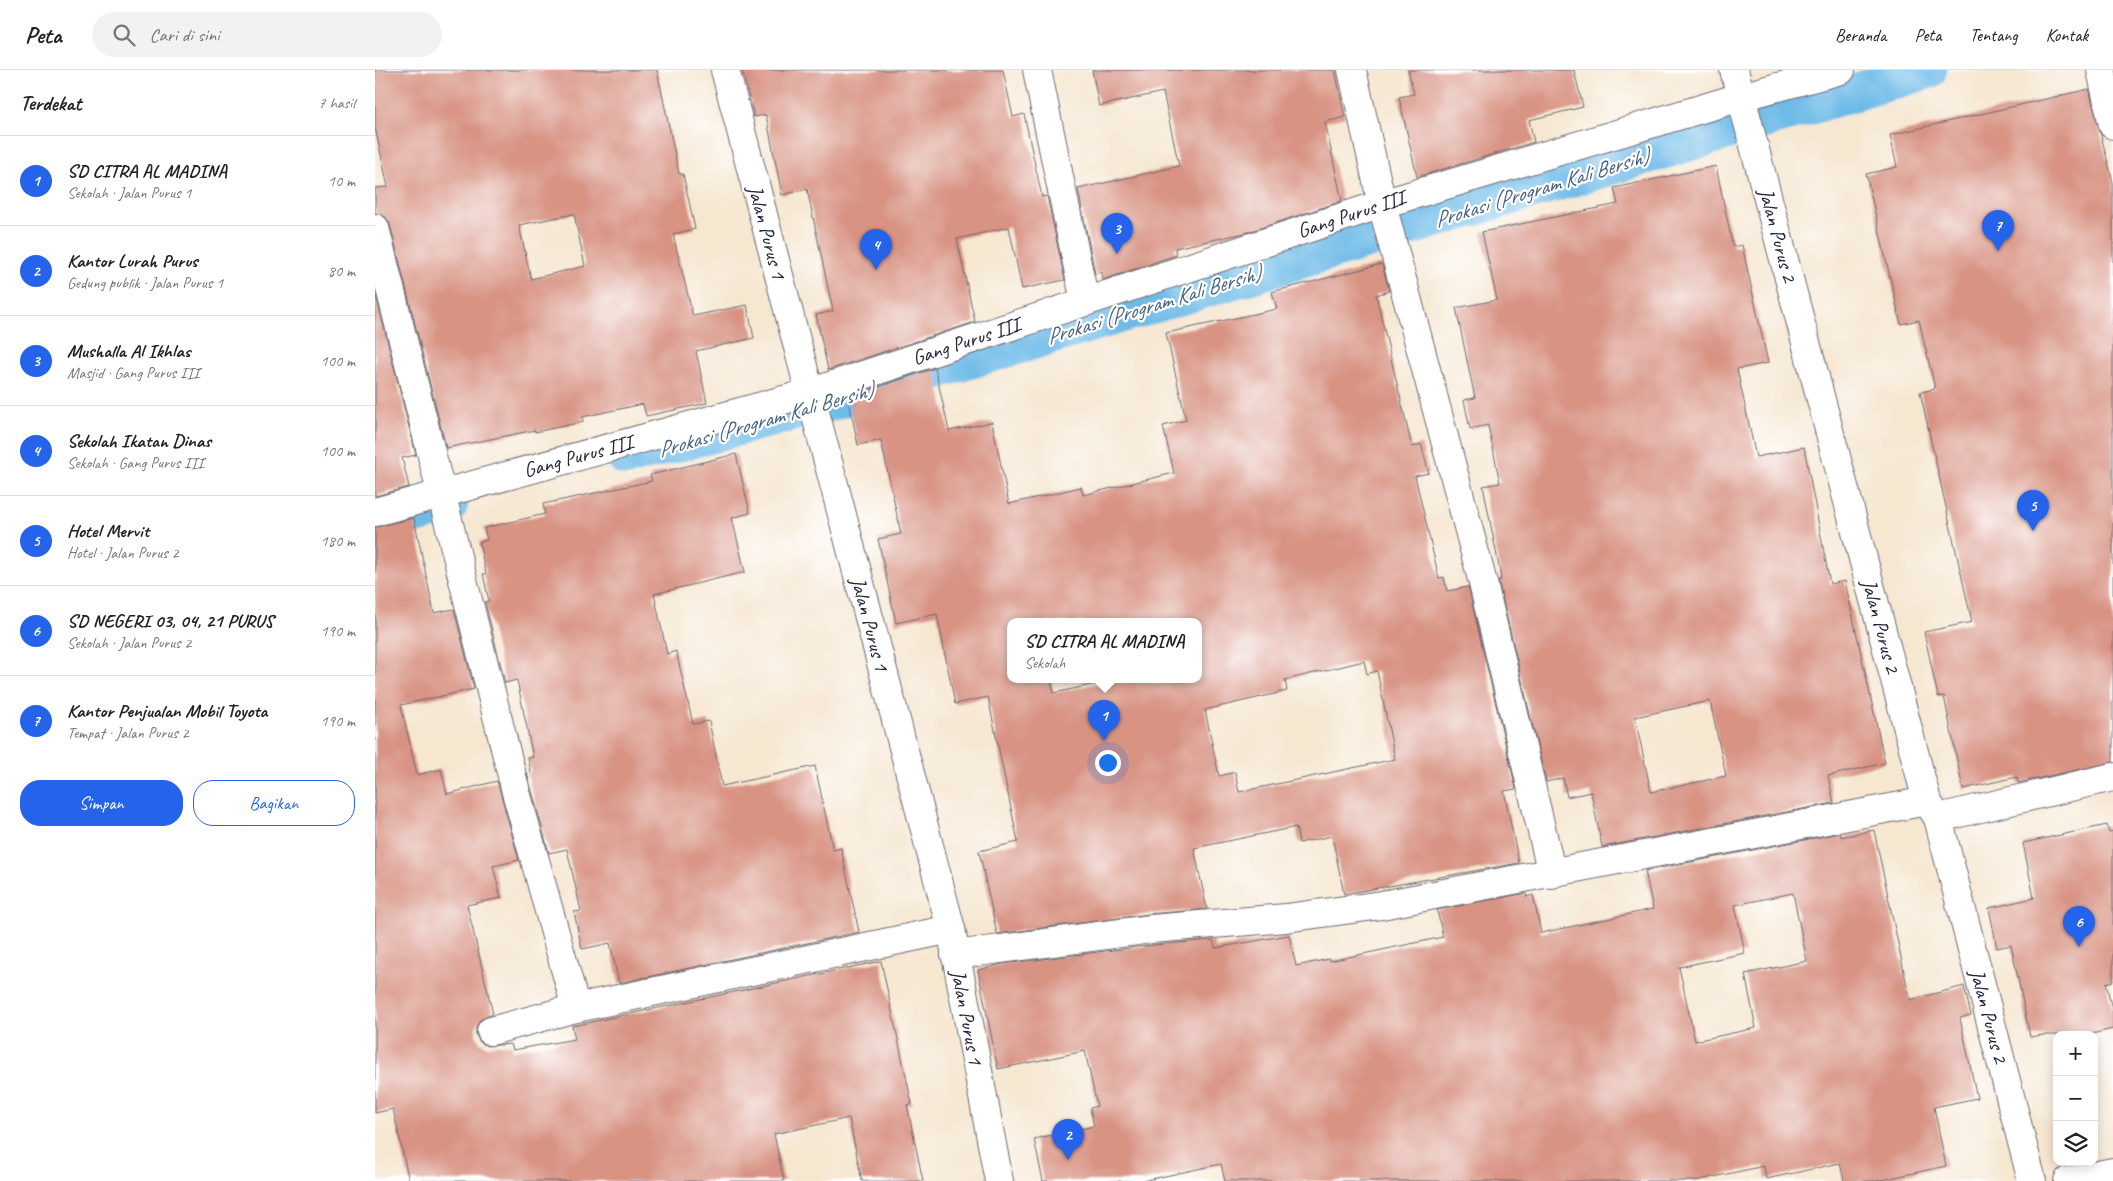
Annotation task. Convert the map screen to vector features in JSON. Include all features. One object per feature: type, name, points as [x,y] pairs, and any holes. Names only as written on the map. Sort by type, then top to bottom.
[{"type":"street","name":"Jalan Purus 1","points":[[725,70],[953,942],[999,1181]]},
{"type":"street","points":[[1037,70],[1085,302]]},
{"type":"street","points":[[1351,70],[1384,211],[1483,583],[1552,874]]},
{"type":"street","name":"Jalan Purus 2","points":[[1734,70],[2032,1181]]},
{"type":"street","name":"Gang Purus III","points":[[375,512],[810,397],[1085,302],[1841,70]]},
{"type":"street","points":[[2101,70],[2113,125]]},
{"type":"street","points":[[375,228],[514,782],[576,1008]]},
{"type":"street","points":[[491,1031],[576,1008],[953,942],[1286,918],[1382,905],[2113,777]]},
{"type":"street","points":[[2068,1181],[2113,1172]]},
{"type":"building","points":[[375,70],[657,70],[679,174],[683,174],[695,229],[673,234],[693,316],[747,305],[754,338],[696,351],[707,403],[646,416],[643,404],[582,417],[583,422],[446,448],[390,224],[386,217],[375,213],[375,188],[388,187],[375,127]],"holes":[[[574,214],[585,266],[531,279],[519,225]]]},
{"type":"building","points":[[742,70],[1003,70],[1013,117],[1024,114],[1042,197],[1047,196],[1065,280],[1022,289],[1009,227],[957,239],[975,322],[828,370],[816,315],[833,311],[807,189],[782,195],[766,115],[754,117]]},
{"type":"building","points":[[1092,70],[1335,70],[1345,117],[1325,122],[1342,201],[1245,233],[1175,248],[1176,255],[1103,280],[1102,272],[1095,274],[1078,189],[1179,166],[1163,92],[1099,106]]},
{"type":"building","points":[[1408,70],[1574,70],[1583,107],[1529,120],[1534,142],[1417,177],[1399,97],[1414,94]]},
{"type":"building","points":[[2089,89],[2113,182],[2113,762],[2018,783],[2017,777],[1963,789],[1944,696],[1938,697],[1924,632],[1972,622],[1920,392],[1935,389],[1919,320],[1901,324],[1866,174],[1897,167],[1890,135]]},
{"type":"building","points":[[1716,166],[1733,247],[1742,245],[1768,363],[1737,369],[1756,457],[1804,447],[1830,584],[1845,581],[1885,763],[1828,776],[1834,803],[1602,847],[1591,792],[1567,797],[1563,778],[1546,782],[1498,580],[1501,580],[1499,566],[1483,486],[1500,483],[1488,425],[1470,429],[1464,400],[1475,398],[1456,308],[1497,300],[1482,232],[1618,204],[1614,188]],"holes":[[[1710,701],[1726,776],[1651,792],[1635,717]]]},
{"type":"building","points":[[1382,264],[1389,291],[1376,295],[1412,447],[1421,444],[1429,473],[1415,476],[1439,578],[1444,577],[1447,591],[1468,587],[1516,789],[1504,791],[1519,863],[1344,894],[1332,836],[1299,843],[1296,827],[1194,848],[1207,909],[1149,914],[997,934],[979,851],[1018,842],[988,697],[955,704],[937,614],[896,623],[878,539],[901,534],[881,440],[858,445],[848,397],[935,368],[949,431],[992,422],[1009,504],[1081,487],[1083,495],[1174,473],[1163,426],[1186,420],[1166,333],[1277,309],[1272,292]],"holes":[[[1364,661],[1367,674],[1377,671],[1395,759],[1239,792],[1235,772],[1219,776],[1205,710],[1287,691],[1285,680]]]},
{"type":"building","points":[[375,292],[416,455],[402,458],[409,487],[375,496]]},
{"type":"building","points":[[736,454],[750,513],[732,518],[745,572],[654,594],[667,654],[676,651],[693,724],[709,721],[722,786],[815,766],[833,850],[841,848],[859,932],[619,983],[610,943],[582,949],[574,912],[581,911],[567,849],[549,853],[527,773],[531,772],[528,758],[533,757],[517,680],[505,683],[485,602],[489,601],[483,574],[486,574],[479,542],[487,540],[484,528],[545,514],[543,504],[652,481],[650,475]]},
{"type":"building","points":[[414,518],[434,613],[454,609],[474,689],[401,705],[417,775],[441,769],[447,794],[497,781],[519,860],[493,866],[501,898],[467,905],[493,1014],[480,1020],[476,1027],[476,1035],[480,1042],[487,1046],[511,1044],[513,1050],[575,1039],[572,1026],[881,961],[912,1104],[907,1105],[923,1181],[862,1181],[849,1118],[774,1134],[784,1181],[409,1181],[393,1109],[375,1113],[375,527]]},
{"type":"building","points":[[2107,825],[2109,833],[2113,832],[2113,981],[2106,983],[2113,1014],[2113,1029],[2098,1032],[2053,1031],[2053,1035],[2030,1037],[2011,945],[1997,948],[1989,908],[2034,898],[2023,843]]},
{"type":"building","points":[[1874,830],[1910,1000],[1964,986],[1971,1015],[1960,1018],[1977,1098],[1934,1107],[1946,1166],[1877,1181],[1844,1181],[1840,1163],[1766,1179],[1764,1166],[1695,1181],[1225,1181],[1221,1164],[1142,1181],[1043,1181],[1034,1139],[1094,1126],[1090,1108],[1097,1106],[1085,1051],[998,1069],[978,970],[1003,964],[1153,945],[1213,940],[1215,948],[1289,935],[1296,966],[1329,959],[1330,961],[1443,937],[1437,910],[1526,893],[1527,897],[1533,895],[1541,933],[1653,909],[1645,871],[1840,833],[1841,837]],"holes":[[[1793,893],[1807,961],[1745,974],[1756,1028],[1695,1041],[1679,967],[1745,953],[1735,905]]]},
{"type":"waterway","name":"Prokasi (Program Kali Bersih)","points":[[626,457],[828,403],[1928,70]]},
{"type":"waterway","name":"Prokasi (Program Kali Bersih)","points":[[375,527],[449,505]]},
{"type":"place","name":"Kantor Penjualan Mobil Toyota","points":[[1998,251]]},
{"type":"place","name":"Mushalla Al Ikhlas","points":[[1117,254]]},
{"type":"place","name":"Sekolah Ikatan Dinas","points":[[876,270]]},
{"type":"place","name":"Hotel Mervit","points":[[2033,531]]},
{"type":"place","name":"SD CITRA AL MADINA","points":[[1104,741]]},
{"type":"place","name":"SD NEGERI 03, 04, 21 PURUS","points":[[2079,947]]},
{"type":"place","name":"Kantor Lurah Purus","points":[[1068,1160]]}]
